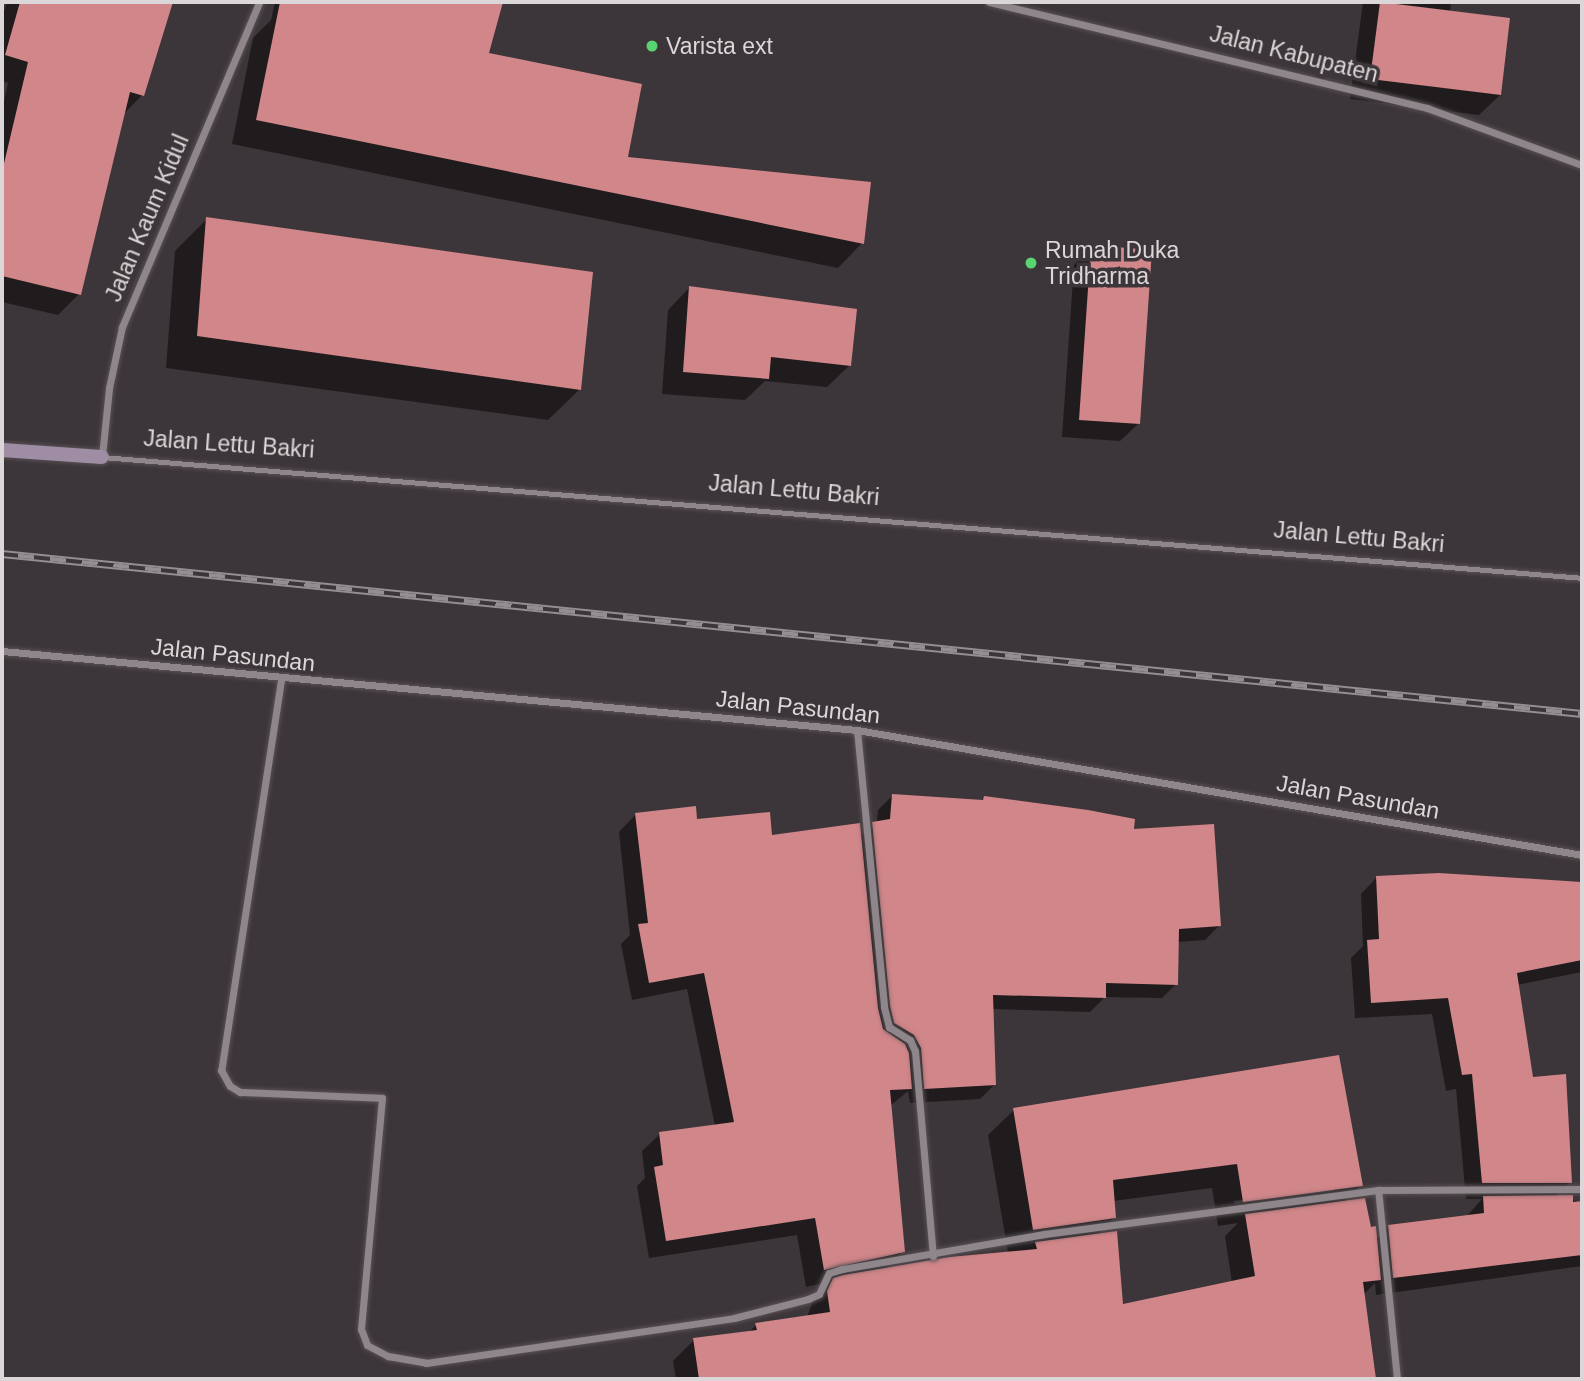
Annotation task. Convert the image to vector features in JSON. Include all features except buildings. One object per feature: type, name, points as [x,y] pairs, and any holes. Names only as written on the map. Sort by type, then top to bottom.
[{"type":"street","name":"Jalan Kaum Kidul","points":[[102,457],[109,388],[122,327],[259,2]]},
{"type":"street","name":"Jalan Kabupaten","points":[[989,2],[1284,70],[1427,108],[1582,165]]},
{"type":"street","name":"Jalan Lettu Bakri","points":[[2,450],[102,457]]},
{"type":"street","name":"Jalan Pasundan","points":[[2,651],[281,680],[857,730],[1582,855]]},
{"type":"street","points":[[281,680],[220,1070],[230,1086],[240,1092],[382,1098],[361,1298],[367,1345],[388,1356],[426,1363],[734,1318],[808,1299],[819,1294],[829,1273],[842,1269],[933,1256],[1044,1234],[1378,1190],[1582,1189]]},
{"type":"street","points":[[857,730],[884,1007],[889,1027],[909,1040],[915,1051],[933,1256]]},
{"type":"street","points":[[1378,1190],[1397,1379]]},
{"type":"lane","name":"Jalan Lettu Bakri","points":[[102,457],[1582,578]]},
{"type":"railway","points":[[2,554],[1582,714]]},
{"type":"place","name":"Varista ext","points":[[652,46]]},
{"type":"place","name":"Rumah Duka Tridharma","points":[[1031,263]]}]
